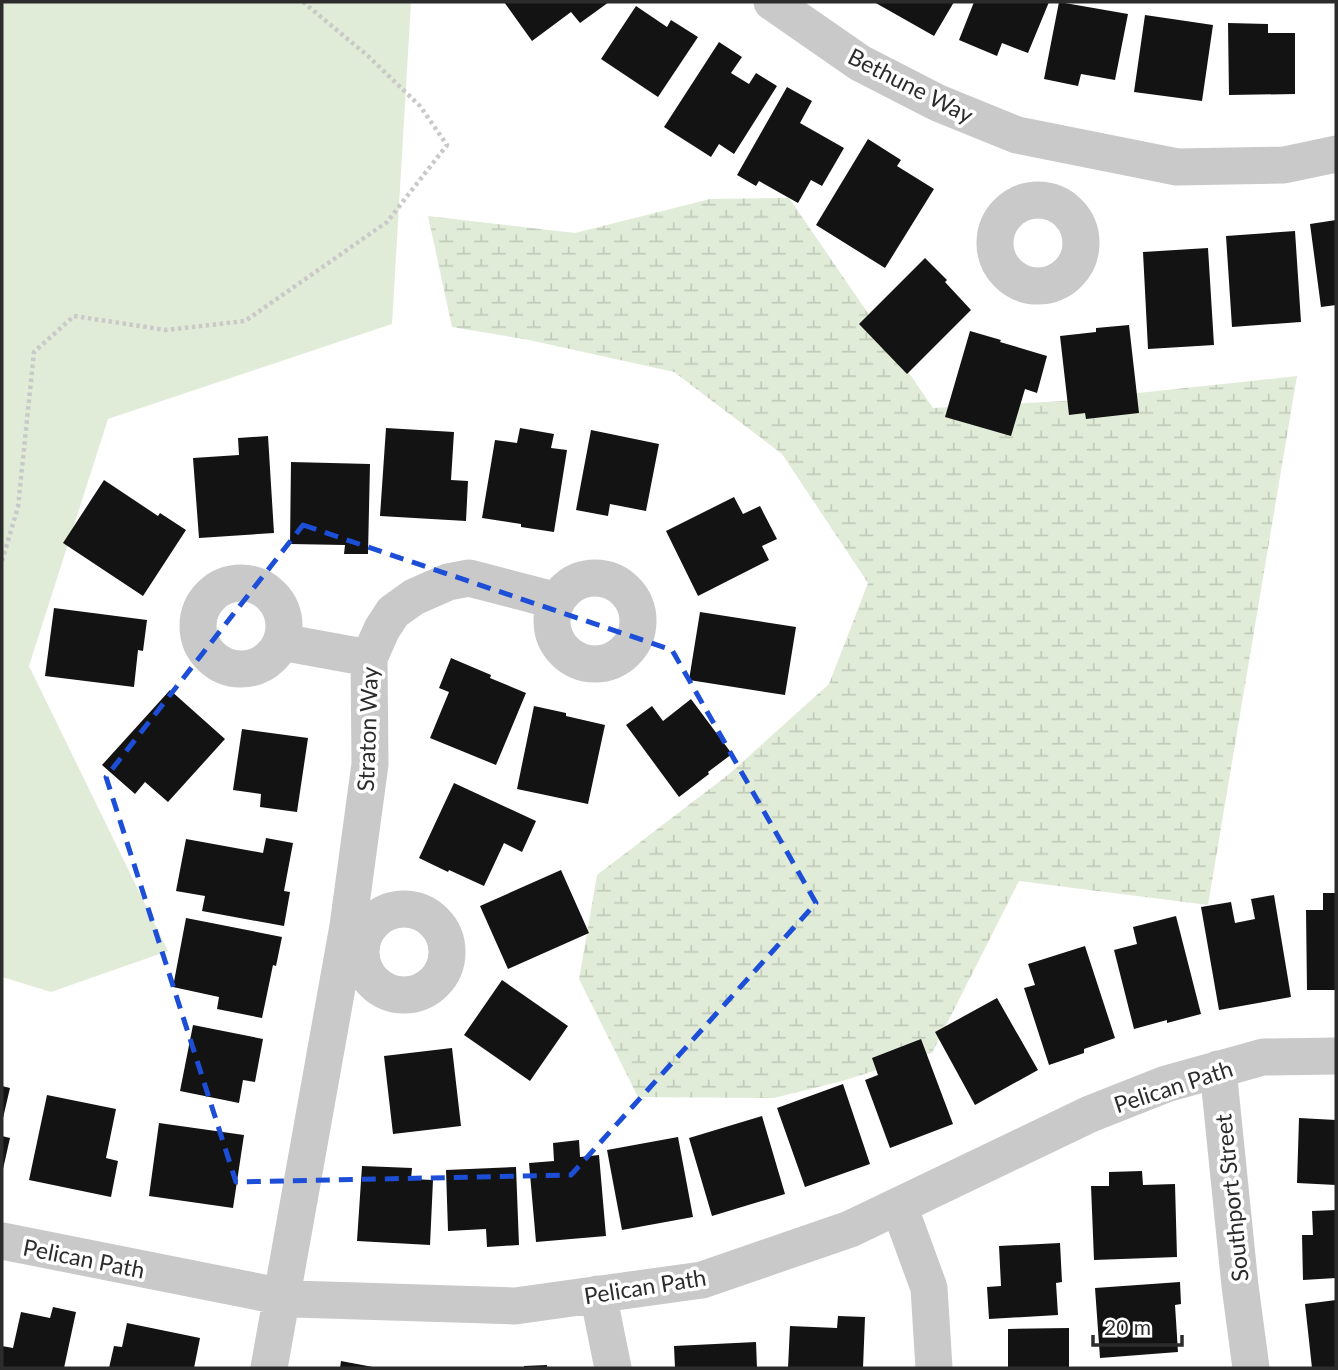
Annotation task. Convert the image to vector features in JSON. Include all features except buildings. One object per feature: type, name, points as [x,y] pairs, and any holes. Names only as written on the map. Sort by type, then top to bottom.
[{"type":"street","name":"Bethune Way","points":[[772,2],[860,63],[938,103],[1017,135],[1177,167],[1284,165],[1336,155]]},
{"type":"street","points":[[1052,202],[1062,144]]},
{"type":"street","name":"Straton Way","points":[[269,1368],[353,943],[370,764],[369,658],[393,612],[414,597],[448,582],[469,578],[557,601]]},
{"type":"street","points":[[281,642],[369,658]]},
{"type":"street","name":"Pelican Path","points":[[2,1241],[293,1299],[515,1306],[702,1280],[850,1229],[1090,1114],[1166,1084],[1263,1057],[1336,1056]]},
{"type":"street","name":"Southport Street","points":[[1218,1069],[1251,1368]]},
{"type":"street","points":[[899,1206],[929,1288],[934,1368]]},
{"type":"street","points":[[598,1294],[613,1368]]},
{"type":"path","points":[[2,561],[18,507],[34,352],[74,316],[166,330],[245,321],[387,222],[447,145],[420,106],[368,56],[303,2]]},
{"type":"highlighted area","points":[[303,525],[672,650],[816,903],[571,1175],[236,1182],[106,777]]},
{"type":"green space","points":[[2,2],[411,2],[392,324],[108,419],[29,666],[168,951],[51,992],[2,977]]},
{"type":"green space","points":[[789,198],[933,408],[1063,401],[1297,376],[1208,905],[1019,881],[932,1053],[842,1081],[774,1098],[638,1097],[579,979],[597,875],[728,775],[829,684],[868,583],[782,454],[674,372],[529,340],[452,327],[428,216],[575,233],[710,199]]}]
